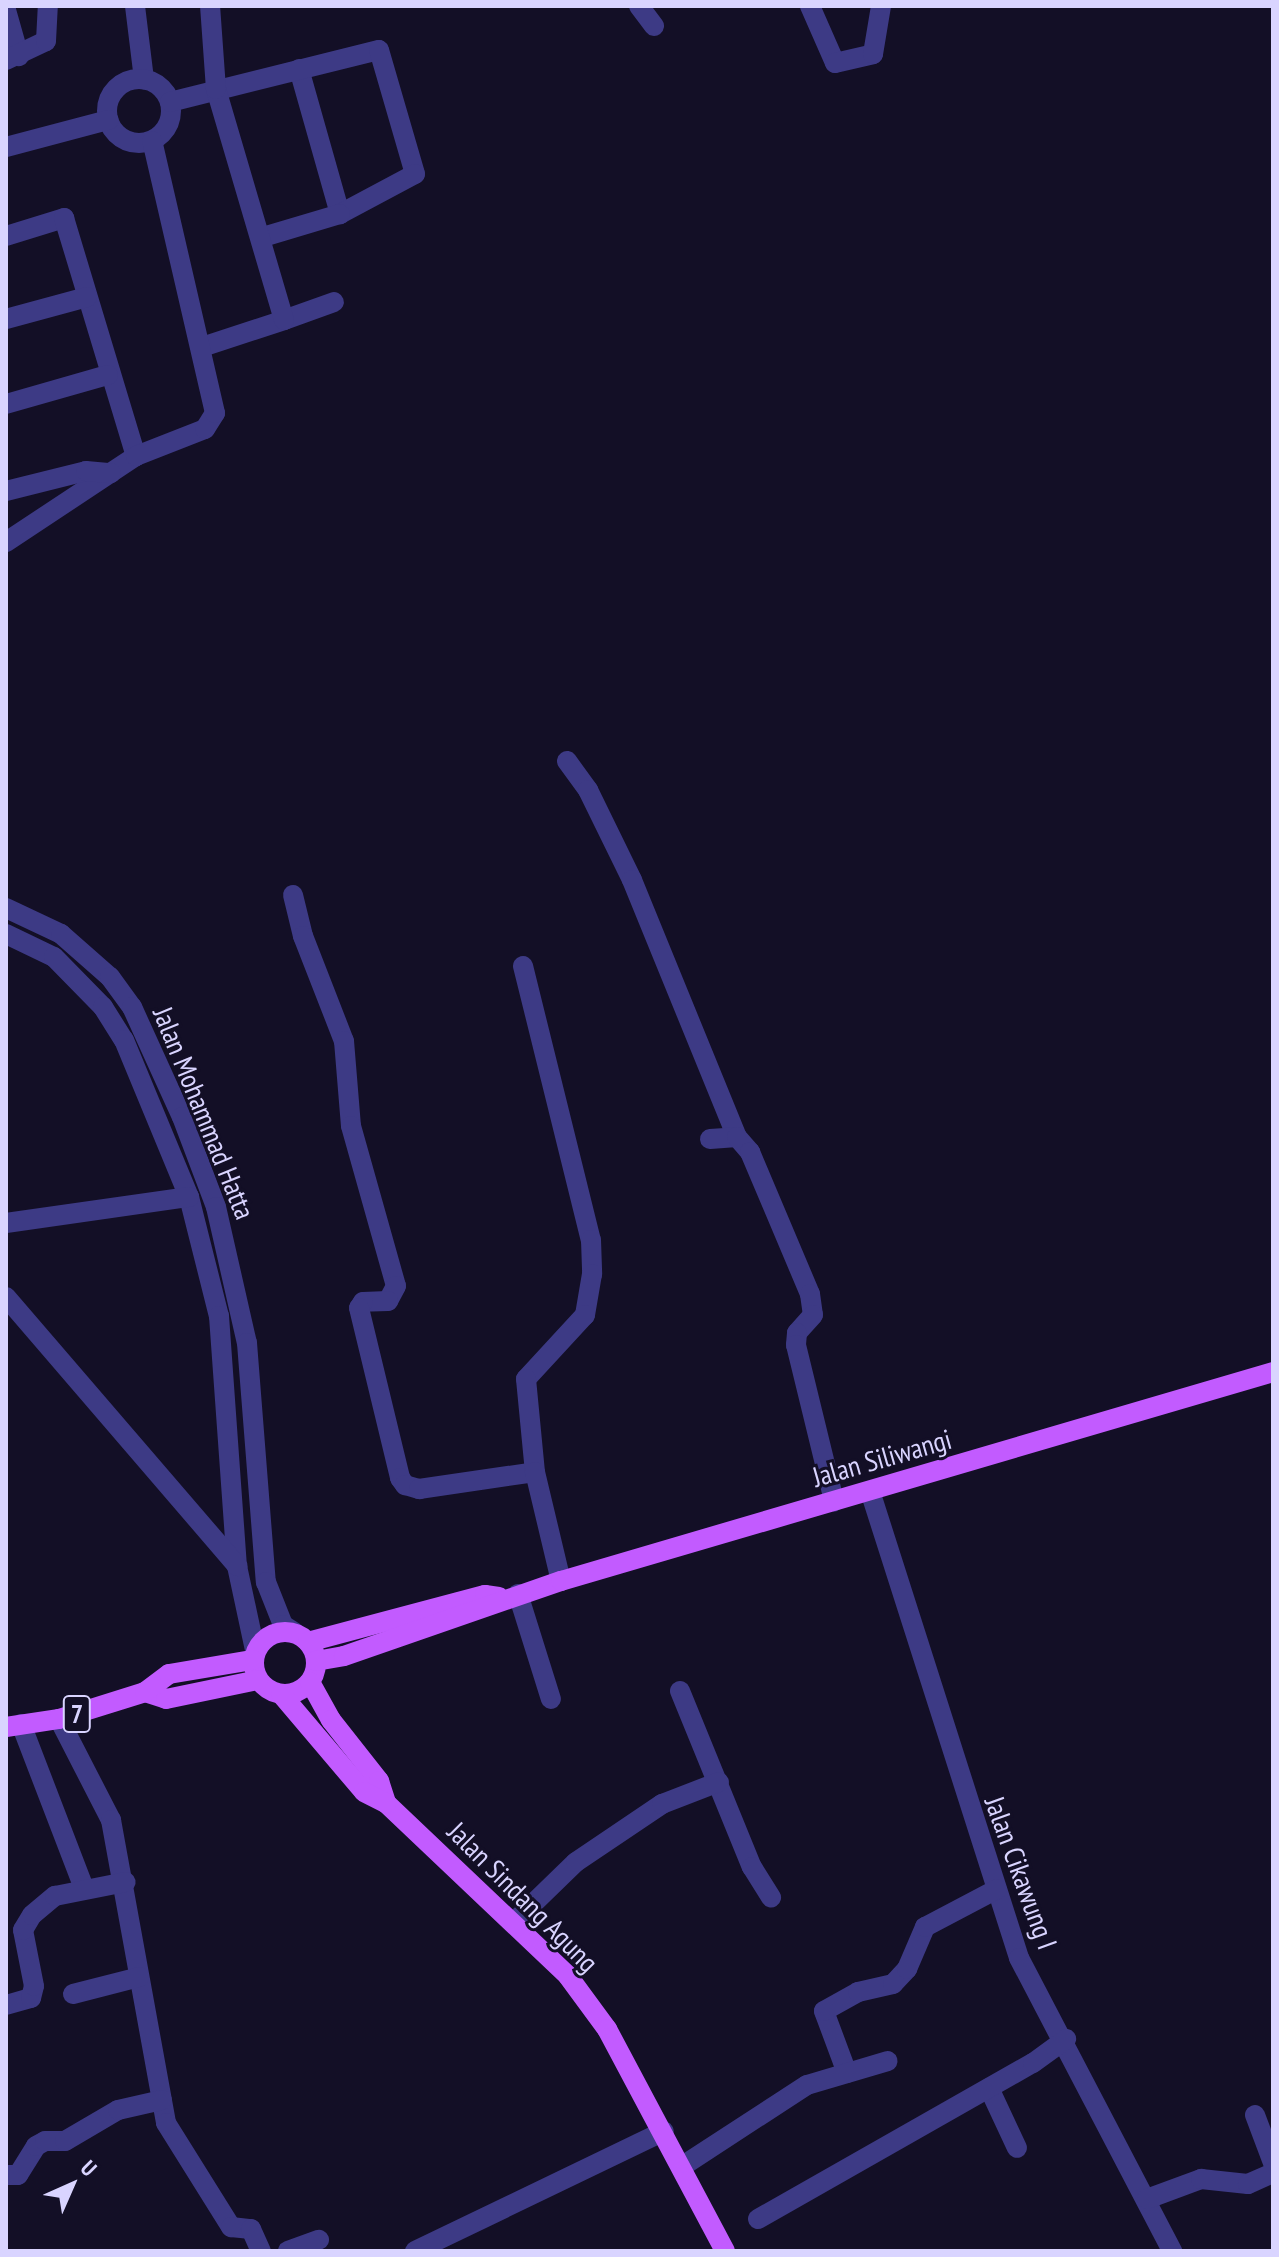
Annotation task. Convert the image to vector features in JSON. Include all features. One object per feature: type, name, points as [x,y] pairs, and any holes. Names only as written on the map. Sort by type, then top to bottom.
[{"type":"main road","name":"Jalan Siliwangi","points":[[306,1645],[358,1651],[561,1581],[1273,1372]]},
{"type":"main road","points":[[281,1694],[297,1692],[310,1682],[306,1645],[272,1635],[255,1663],[281,1694],[364,1792],[386,1803]]},
{"type":"main road","name":"7","points":[[14,1725],[59,1719],[145,1692],[169,1674],[255,1663]]},
{"type":"main road","name":"Jalan Sindang Agung","points":[[310,1682],[331,1720],[379,1781],[386,1803],[568,1976],[607,2029],[664,2131],[725,2251]]},
{"type":"street","points":[[6,10],[12,58],[46,41],[48,6]]},
{"type":"street","points":[[135,6],[144,79]]},
{"type":"street","points":[[210,6],[216,89],[263,237],[284,320]]},
{"type":"street","points":[[639,6],[654,26]]},
{"type":"street","points":[[810,6],[835,63],[873,54],[881,6]]},
{"type":"street","points":[[170,102],[379,50],[415,174],[340,214],[263,237]]},
{"type":"street","points":[[299,69],[340,214]]},
{"type":"street","points":[[144,79],[160,87],[170,102],[170,121],[152,141],[125,141],[108,120],[108,102],[118,86],[144,79]]},
{"type":"street","points":[[6,147],[108,120]]},
{"type":"street","points":[[6,542],[136,456],[205,429],[215,413],[152,141]]},
{"type":"street","points":[[6,236],[64,218],[108,375],[136,456]]},
{"type":"street","points":[[6,319],[87,297]]},
{"type":"street","points":[[202,347],[334,302]]},
{"type":"street","points":[[6,404],[108,375]]},
{"type":"street","points":[[6,491],[86,471],[111,473]]},
{"type":"street","points":[[567,761],[588,790],[632,880],[737,1137],[750,1152],[814,1307],[796,1345],[834,1501]]},
{"type":"street","points":[[293,895],[303,936],[344,1041],[347,1109],[396,1286],[388,1301],[363,1302],[359,1308],[400,1478],[405,1485],[419,1489],[535,1472]]},
{"type":"street","name":"Jalan Mohammad Hatta","points":[[6,908],[38,920],[88,954],[132,1007],[187,1129],[226,1248],[247,1343],[266,1582],[283,1625],[306,1645]]},
{"type":"street","name":"Jalan Mohammad Hatta","points":[[6,934],[54,957],[103,1007],[124,1040],[189,1197],[203,1250],[226,1367],[237,1566],[255,1663]]},
{"type":"street","points":[[523,966],[591,1240],[592,1274],[585,1315],[526,1379],[535,1472],[561,1581]]},
{"type":"street","points":[[710,1139],[737,1137]]},
{"type":"street","points":[[6,1223],[189,1197]]},
{"type":"street","points":[[203,1250],[226,1248]]},
{"type":"street","points":[[6,1297],[237,1566]]},
{"type":"street","name":"Jalan Cikawung I","points":[[870,1491],[1019,1958],[1066,2039],[1172,2251]]},
{"type":"street","points":[[512,1596],[551,1699]]},
{"type":"street","points":[[680,1691],[752,1867],[771,1897]]},
{"type":"street","points":[[59,1719],[111,1820],[126,1882],[139,1977],[166,2123],[231,2227],[251,2229],[261,2251]]},
{"type":"street","points":[[14,1725],[84,1888]]},
{"type":"street","points":[[514,1922],[576,1862],[662,1804],[719,1782]]},
{"type":"street","points":[[6,2005],[31,1998],[34,1986],[23,1930],[32,1915],[55,1896],[126,1882]]},
{"type":"street","points":[[847,2073],[824,2011],[858,1992],[893,1984],[904,1974],[925,1927],[997,1889]]},
{"type":"street","points":[[73,1994],[139,1977]]},
{"type":"street","points":[[758,2219],[989,2088],[1066,2039]]},
{"type":"street","points":[[681,2167],[807,2085],[888,2061]]},
{"type":"street","points":[[989,2088],[1017,2148]]},
{"type":"street","points":[[6,2175],[18,2175],[36,2146],[45,2141],[65,2141],[118,2110],[162,2100]]},
{"type":"street","points":[[1255,2115],[1273,2163]]},
{"type":"street","points":[[415,2251],[664,2131]]},
{"type":"street","points":[[1147,2199],[1201,2179],[1248,2184],[1273,2173]]},
{"type":"street","points":[[288,2251],[319,2240]]}]
